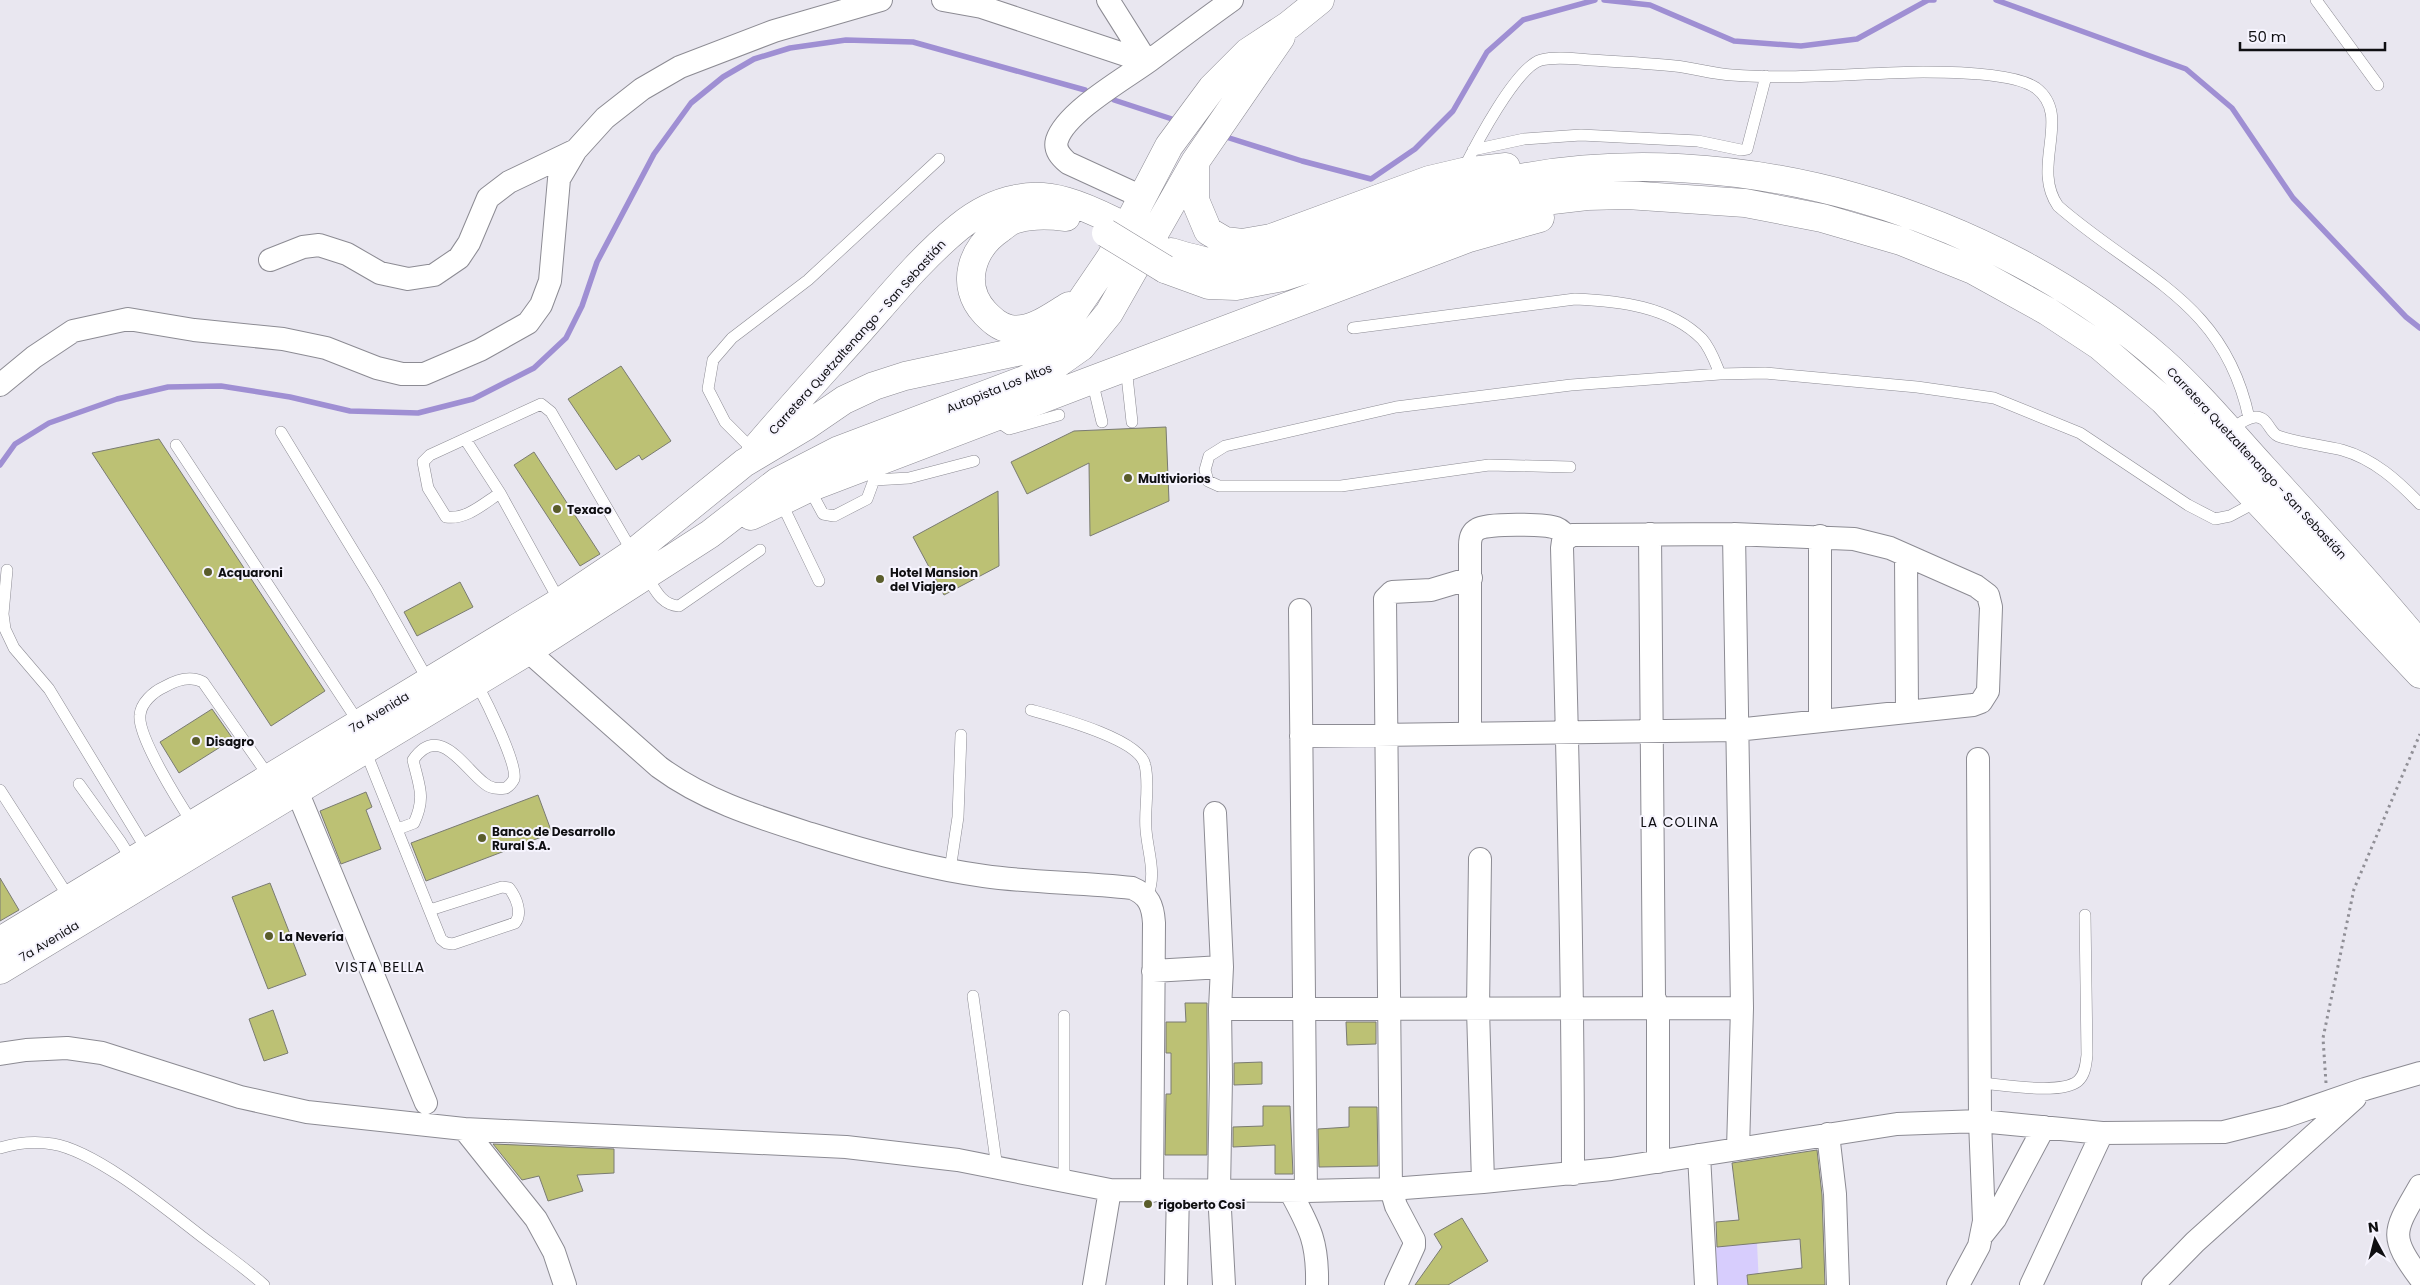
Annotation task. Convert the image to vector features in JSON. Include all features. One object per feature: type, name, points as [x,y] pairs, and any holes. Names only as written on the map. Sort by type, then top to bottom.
[{"type":"main road","name":"Autopista Los Altos","points":[[749,457],[806,426],[844,400],[874,386],[905,376],[1021,351],[1046,342],[1062,329],[1084,297],[1110,256],[1169,146],[1212,88],[1248,52],[1289,25],[1320,0]]},
{"type":"main road","name":"Autopista Los Altos","points":[[710,534],[777,482],[839,450],[1024,380],[1057,364],[1081,346],[1109,313],[1196,160],[1289,25]]},
{"type":"main road","points":[[1196,160],[1195,200],[1208,231],[1225,240],[1242,243],[1271,238],[1430,180],[1468,161],[1650,166]]},
{"type":"main road","name":"Carretera Quetzaltenango - San Sebastián","points":[[1168,260],[1204,262],[1228,266],[1248,265],[1268,261],[1429,202],[1511,180],[1562,173],[1650,166],[1748,175],[1836,192],[1909,214],[1980,243],[2046,278],[2106,317],[2239,424],[2417,637]]},
{"type":"main road","name":"Carretera Quetzaltenango - San Sebastián","points":[[749,457],[788,410],[930,254],[959,226],[983,210],[1015,199],[1044,198],[1086,207],[1110,227],[1209,285],[1236,286],[1283,277],[1462,219],[1527,203],[1587,196],[1627,195],[1745,203],[1822,218],[1901,241],[1973,270],[2047,311],[2100,346],[2163,400],[2420,674]]},
{"type":"main road","points":[[710,534],[809,488],[871,473],[998,416],[1469,238],[1549,216],[1671,199]]},
{"type":"main road","name":"Carretera Quetzaltenango - San Sebastián","points":[[1084,297],[1041,323],[1026,328],[1010,329],[995,323],[977,304],[970,284],[973,258],[988,237],[1015,219],[1031,216],[1066,217],[1110,227]]},
{"type":"main road","name":"7a Avenida","points":[[0,970],[298,791],[429,682],[522,640],[639,564],[749,457]]},
{"type":"main road","name":"7a Avenida","points":[[0,941],[270,778],[362,737],[476,682],[560,602],[639,564],[710,534]]},
{"type":"street","points":[[0,385],[34,357],[73,331],[128,319],[194,330],[283,339],[326,348],[377,368],[402,374],[424,374],[480,350],[528,323],[541,305],[550,281],[559,179],[576,150],[605,118],[642,89],[680,67],[774,31],[880,0]]},
{"type":"street","points":[[944,0],[982,7],[1148,62]]},
{"type":"street","points":[[1108,0],[1148,62]]},
{"type":"street","points":[[1142,197],[1068,163],[1060,156],[1056,145],[1061,133],[1091,101],[1232,0]]},
{"type":"street","points":[[270,260],[303,247],[319,246],[348,254],[380,273],[408,279],[434,275],[460,258],[469,244],[488,198],[509,182],[576,150]]},
{"type":"street","points":[[1470,733],[1470,539],[1477,529],[1484,526],[1552,526],[1561,530],[1566,538]]},
{"type":"street","points":[[1650,534],[1654,996],[1658,1008],[1658,1162]]},
{"type":"street","points":[[1734,534],[1742,1008],[1738,1148]]},
{"type":"street","points":[[1301,736],[1736,730],[1973,704],[1981,702],[1986,697],[1988,691],[1991,607],[1984,591],[1873,543],[1820,536],[1734,534],[1577,535],[1566,538]]},
{"type":"street","points":[[1820,536],[1820,721]]},
{"type":"street","points":[[1566,538],[1562,548],[1573,1009],[1573,1174]]},
{"type":"street","points":[[1906,556],[1907,711]]},
{"type":"street","points":[[1396,1285],[1414,1246],[1414,1240],[1396,1206],[1391,1189],[1386,596],[1392,592],[1431,590],[1471,578]]},
{"type":"street","points":[[1300,610],[1305,1009],[1298,1191],[1315,1243],[1317,1285]]},
{"type":"street","points":[[522,640],[660,767],[698,792],[774,822],[841,844],[950,870],[986,876],[1127,888],[1140,891],[1147,898],[1153,912],[1152,1190]]},
{"type":"street","points":[[1978,759],[1982,1083],[1980,1121],[1984,1208],[1983,1234]]},
{"type":"street","points":[[298,791],[426,1103]]},
{"type":"street","points":[[1215,813],[1222,968],[1219,1191],[1224,1285]]},
{"type":"street","points":[[1480,859],[1478,1009],[1483,1182]]},
{"type":"street","points":[[1153,971],[1222,968]]},
{"type":"street","points":[[1220,1009],[1742,1008]]},
{"type":"street","points":[[0,1054],[26,1050],[66,1048],[102,1054],[240,1097],[307,1112],[464,1128],[846,1147],[938,1158],[1110,1190],[1219,1191],[1391,1189],[1573,1174],[1897,1124],[1980,1121],[2102,1133],[2224,1132],[2253,1126],[2420,1073]]},
{"type":"street","points":[[2153,1285],[2195,1242],[2365,1089]]},
{"type":"street","points":[[1958,1285],[1983,1234],[1995,1219],[2044,1127]]},
{"type":"street","points":[[464,1128],[536,1219],[554,1252],[565,1285]]},
{"type":"street","points":[[2031,1285],[2102,1133]]},
{"type":"street","points":[[1828,1134],[1835,1194],[1838,1285]]},
{"type":"street","points":[[1699,1155],[1706,1285]]},
{"type":"street","points":[[2420,1186],[2400,1222],[2397,1239],[2403,1255],[2420,1278]]},
{"type":"street","points":[[1094,1285],[1110,1190]]},
{"type":"street","points":[[1176,1285],[1178,1190]]},
{"type":"lane","points":[[2316,0],[2378,85]]},
{"type":"lane","points":[[1468,161],[1523,71],[1541,60],[1569,59],[1676,66],[1732,75],[1955,72],[2018,81],[2034,87],[2045,96],[2051,110],[2053,122],[2046,172],[2052,197],[2070,217],[2185,302],[2204,321],[2230,361],[2244,394],[2239,424]]},
{"type":"lane","points":[[1468,161],[1524,139],[1580,135],[1698,141],[1740,150],[1747,149],[1766,76]]},
{"type":"lane","points":[[749,457],[724,422],[708,389],[713,360],[732,338],[808,280],[939,159]]},
{"type":"lane","points":[[1353,328],[1567,300],[1604,300],[1637,306],[1670,317],[1687,326],[1703,340],[1713,355],[1720,374]]},
{"type":"lane","points":[[1126,367],[1132,422]]},
{"type":"lane","points":[[1570,467],[1489,465],[1341,486],[1219,486],[1208,481],[1205,470],[1209,456],[1225,446],[1396,407],[1571,385],[1720,374],[1764,373],[1917,386],[1994,398],[2080,433],[2188,506],[2215,519],[2230,516],[2258,501]]},
{"type":"lane","points":[[1092,380],[1102,422]]},
{"type":"lane","points":[[500,493],[462,516],[457,518],[446,517],[428,488],[423,462],[430,455],[541,404],[551,412],[639,564],[662,600],[669,605],[679,606],[760,550]]},
{"type":"lane","points":[[998,416],[1000,423],[1009,429],[1059,415]]},
{"type":"lane","points":[[2239,424],[2254,417],[2264,420],[2276,435],[2345,451],[2374,464],[2396,478],[2420,504]]},
{"type":"lane","points":[[281,432],[376,588],[429,682]]},
{"type":"lane","points":[[465,439],[500,493],[560,602]]},
{"type":"lane","points":[[176,445],[362,737],[441,939],[446,943],[454,944],[516,924],[519,919],[519,912],[512,892],[509,888],[502,886],[430,910]]},
{"type":"lane","points":[[871,473],[909,478],[974,461]]},
{"type":"lane","points":[[781,502],[819,580]]},
{"type":"lane","points":[[7,570],[3,614],[5,629],[14,648],[49,689],[140,857]]},
{"type":"lane","points":[[193,824],[176,798],[141,728],[140,715],[143,703],[163,687],[189,678],[203,682],[270,778]]},
{"type":"lane","points":[[398,829],[414,823],[420,809],[420,784],[413,760],[424,749],[434,746],[443,747],[455,754],[484,784],[492,788],[506,788],[514,779],[512,762],[476,682]]},
{"type":"lane","points":[[1031,710],[1092,730],[1125,744],[1138,752],[1143,758],[1147,774],[1145,828],[1152,864],[1152,880],[1147,898]]},
{"type":"lane","points":[[950,870],[958,817],[961,735]]},
{"type":"lane","points":[[79,784],[140,857]]},
{"type":"lane","points":[[0,790],[70,899]]},
{"type":"lane","points":[[1982,1083],[2058,1088],[2072,1085],[2080,1079],[2085,1069],[2087,1056],[2085,915]]},
{"type":"lane","points":[[973,996],[997,1168]]},
{"type":"lane","points":[[1064,1016],[1064,1181]]},
{"type":"lane","points":[[0,1148],[32,1143],[54,1144],[80,1154],[113,1172],[158,1202],[264,1285]]},
{"type":"path","points":[[2327,1103],[2323,1038],[2354,889],[2420,734]]},
{"type":"shaded area","points":[[1757,1243],[1759,1285],[1711,1285],[1709,1248]]},
{"type":"building","points":[[621,366],[671,441],[642,460],[639,455],[616,470],[568,399]]},
{"type":"building","name":"Multiviorios","points":[[1166,427],[1169,501],[1090,536],[1089,463],[1027,494],[1011,462],[1074,431]]},
{"type":"building","name":"Acquaroni","points":[[159,439],[325,691],[271,726],[92,453]]},
{"type":"building","name":"Texaco","points":[[534,452],[600,554],[580,566],[514,465]]},
{"type":"building","points":[[998,491],[999,566],[944,595],[913,537]]},
{"type":"building","points":[[460,582],[473,607],[417,636],[404,612]]},
{"type":"building","name":"Disagro","points":[[212,709],[233,739],[179,773],[160,742]]},
{"type":"building","points":[[366,792],[372,807],[366,810],[381,849],[341,864],[320,811]]},
{"type":"building","name":"Banco de Desarrollo Rural S.A.","points":[[538,795],[552,833],[426,881],[411,843]]},
{"type":"building","points":[[0,878],[19,910],[0,921]]},
{"type":"building","name":"La Nevería","points":[[270,883],[306,975],[268,989],[232,897]]},
{"type":"building","points":[[1185,1003],[1207,1003],[1207,1155],[1165,1155],[1166,1094],[1171,1094],[1171,1053],[1166,1053],[1166,1022],[1186,1022]]},
{"type":"building","points":[[273,1010],[288,1053],[264,1061],[249,1019]]},
{"type":"building","points":[[1346,1022],[1376,1022],[1376,1044],[1347,1045]]},
{"type":"building","points":[[1262,1062],[1262,1084],[1234,1085],[1234,1063]]},
{"type":"building","points":[[1263,1106],[1290,1106],[1293,1174],[1275,1174],[1275,1145],[1233,1147],[1233,1127],[1263,1126]]},
{"type":"building","points":[[1349,1107],[1377,1107],[1378,1166],[1319,1167],[1318,1129],[1349,1127]]},
{"type":"building","points":[[493,1144],[614,1149],[614,1173],[577,1175],[583,1191],[548,1201],[539,1176],[522,1180]]},
{"type":"building","points":[[1817,1150],[1822,1195],[1825,1285],[1748,1285],[1747,1275],[1802,1268],[1800,1239],[1717,1247],[1716,1222],[1739,1220],[1732,1163]]},
{"type":"building","points":[[1462,1218],[1488,1261],[1448,1285],[1415,1285],[1442,1247],[1434,1234]]},
{"type":"waterway","points":[[1223,136],[1302,161],[1371,179],[1415,149],[1453,111],[1487,52],[1523,20],[1595,0]]},
{"type":"waterway","points":[[1604,0],[1650,5],[1734,41],[1801,46],[1857,39],[1928,0],[1934,0]]},
{"type":"waterway","points":[[1996,0],[2186,69],[2232,108],[2293,198],[2406,317],[2420,328]]},
{"type":"waterway","points":[[0,465],[15,444],[49,423],[117,399],[168,387],[221,386],[290,397],[350,411],[418,413],[473,399],[534,368],[566,338],[582,306],[597,262],[654,154],[691,103],[723,77],[754,59],[790,48],[846,40],[913,42],[1085,90]]},
{"type":"waterway","points":[[1114,100],[1178,121]]},
{"type":"place","name":"Multiviorios","points":[[1128,478]]},
{"type":"place","name":"Texaco","points":[[557,509]]},
{"type":"place","name":"Acquaroni","points":[[208,572]]},
{"type":"place","name":"Hotel Mansion del Viajero","points":[[880,579]]},
{"type":"place","name":"Disagro","points":[[196,741]]},
{"type":"place","name":"Banco de Desarrollo Rural S.A.","points":[[482,838]]},
{"type":"place","name":"La Nevería","points":[[269,936]]},
{"type":"place","name":"rigoberto Cosi","points":[[1148,1204]]},
{"type":"district","name":"LA COLINA","points":[[1680,822]]},
{"type":"district","name":"VISTA BELLA","points":[[380,967]]}]
